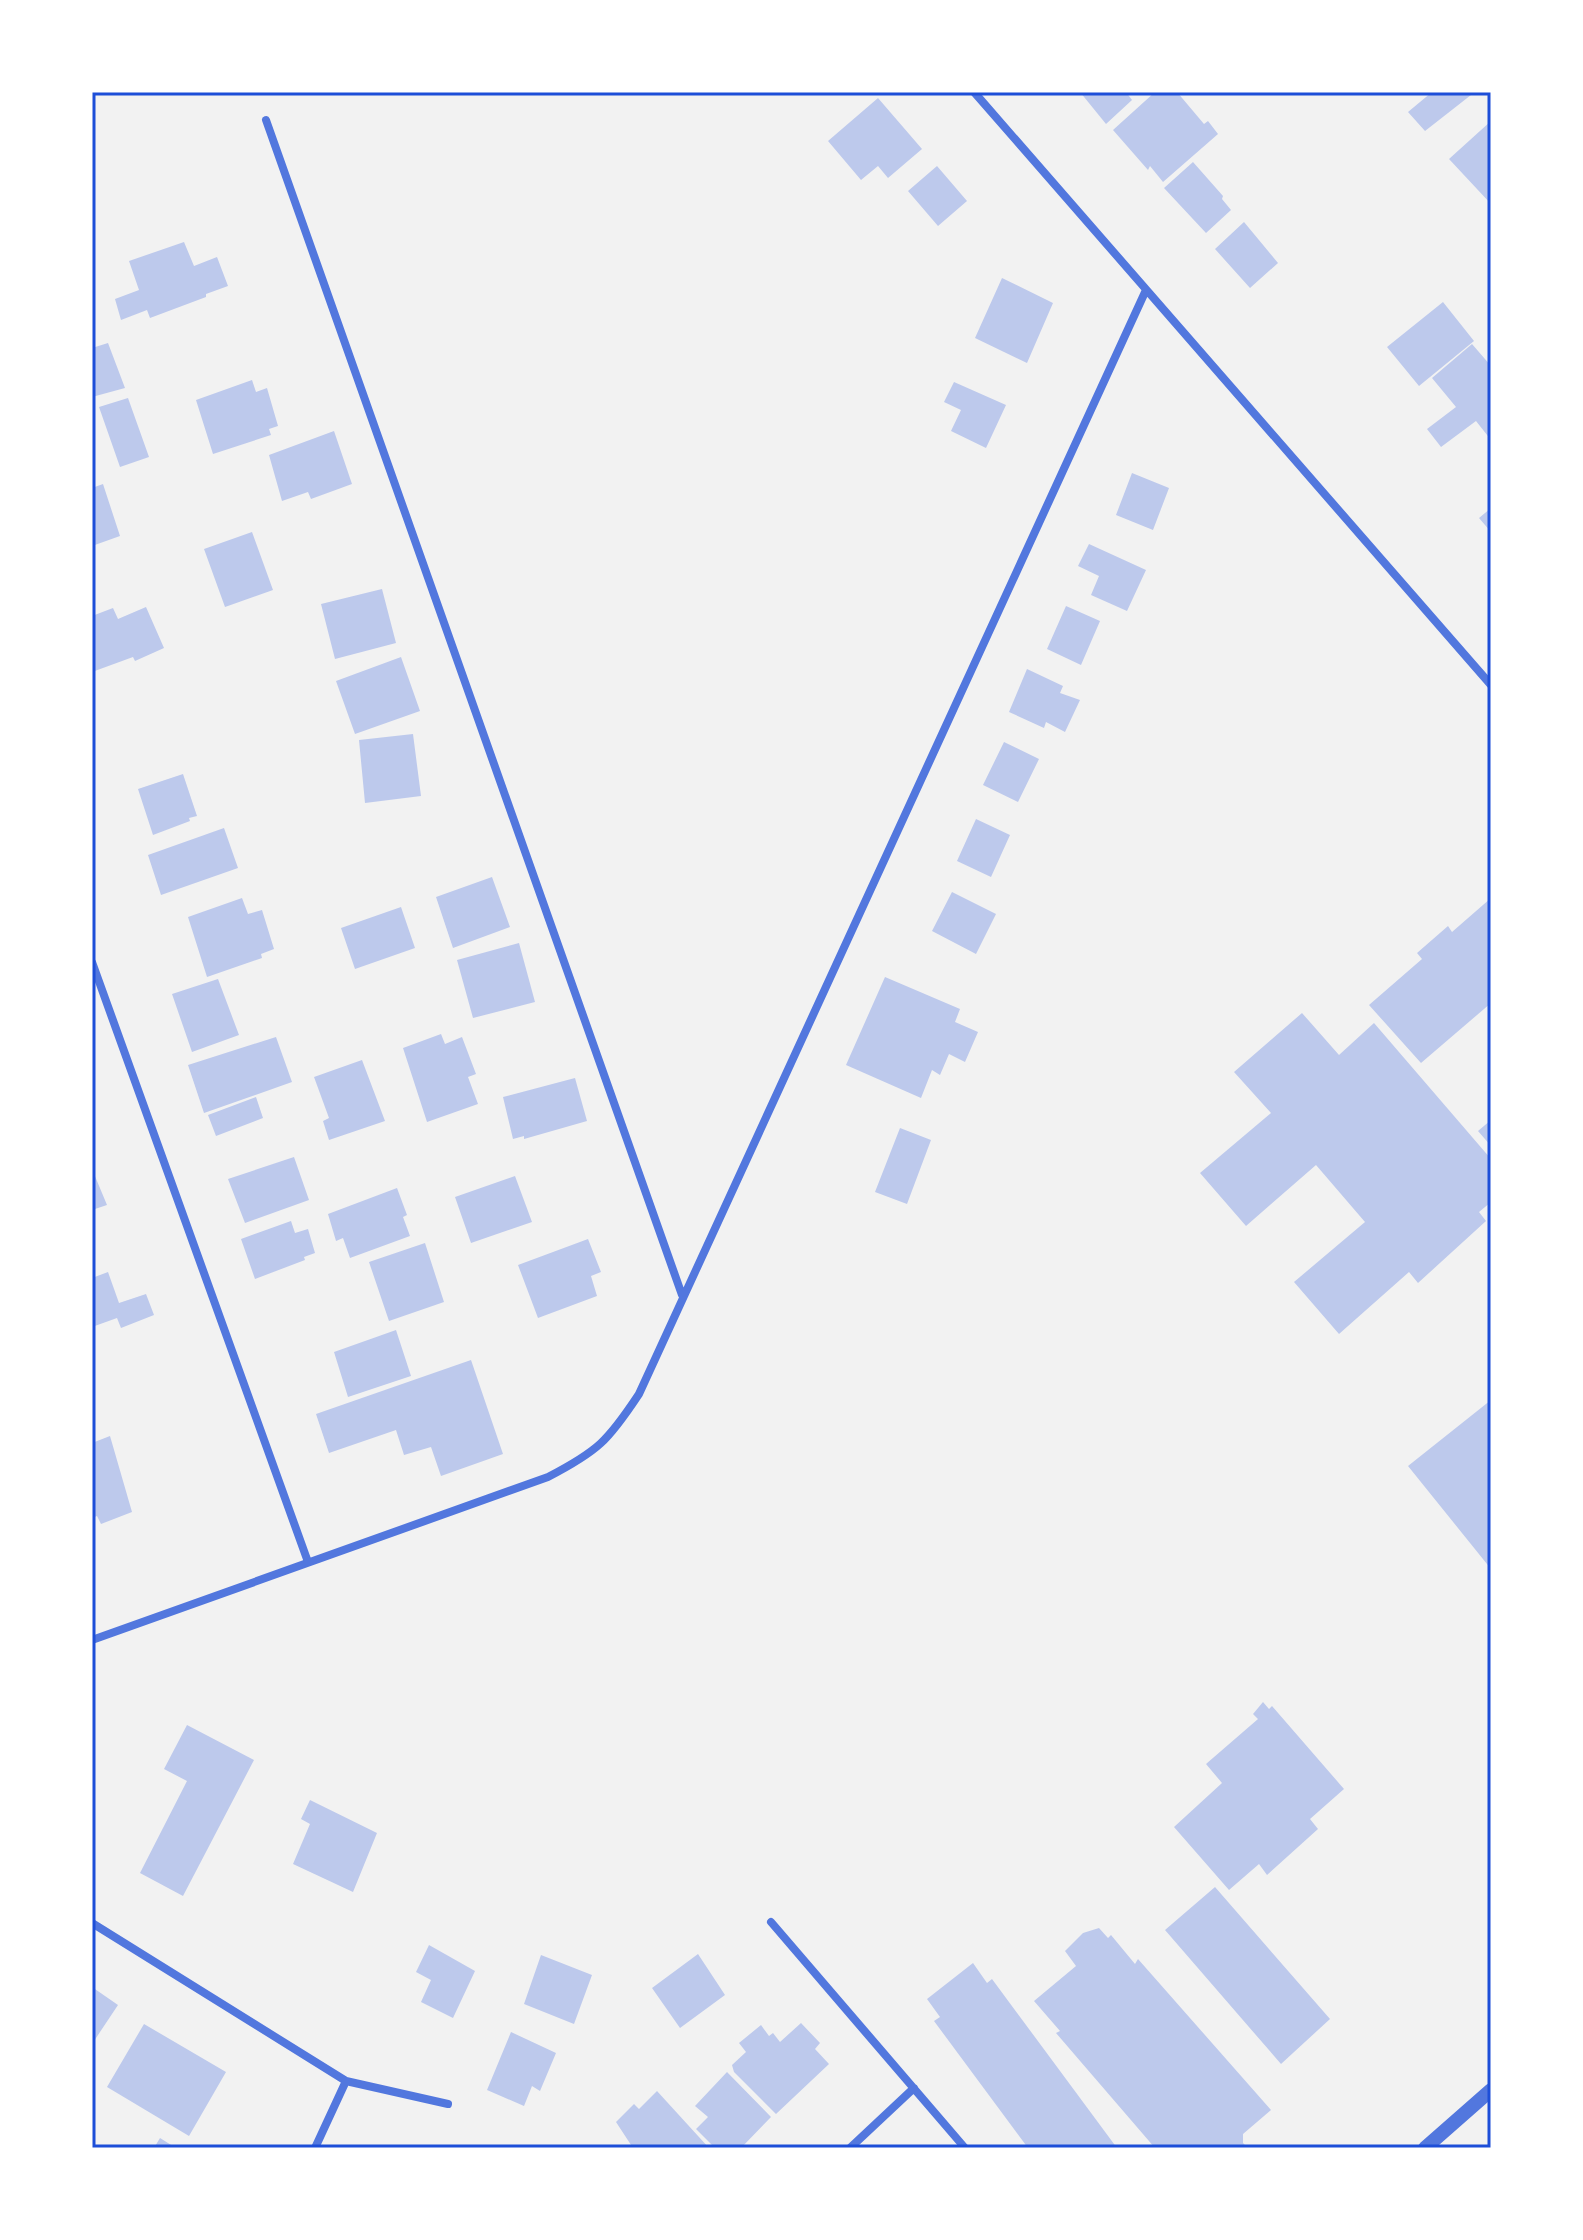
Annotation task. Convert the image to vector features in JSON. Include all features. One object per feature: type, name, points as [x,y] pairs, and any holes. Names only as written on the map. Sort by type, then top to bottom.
[{"type":"street","points":[[974,92],[1491,685]]},
{"type":"street","points":[[266,120],[683,1296]]},
{"type":"street","points":[[92,1640],[548,1477],[588,1456],[614,1433],[639,1394],[1146,290]]},
{"type":"street","points":[[92,962],[308,1562]]},
{"type":"street","points":[[771,1922],[965,2148]]},
{"type":"street","points":[[92,1923],[346,2081],[448,2104]]},
{"type":"street","points":[[315,2148],[346,2081]]},
{"type":"street","points":[[850,2148],[914,2088]]},
{"type":"street","points":[[1425,2148],[1491,2090]]},
{"type":"building","points":[[1080,92],[1126,92],[1132,100],[1106,124]]},
{"type":"building","points":[[1155,92],[1177,92],[1204,124],[1208,121],[1218,134],[1163,182],[1150,166],[1148,170],[1113,130]]},
{"type":"building","points":[[1432,92],[1468,92],[1471,95],[1425,131],[1408,112]]},
{"type":"building","points":[[878,98],[922,149],[888,178],[878,166],[861,180],[828,141]]},
{"type":"building","points":[[1491,121],[1491,204],[1449,159]]},
{"type":"building","points":[[1193,162],[1223,196],[1231,210],[1206,233],[1164,188]]},
{"type":"building","points":[[937,166],[967,201],[938,226],[908,191]]},
{"type":"building","points":[[1244,222],[1278,263],[1250,288],[1215,249]]},
{"type":"building","points":[[184,242],[194,266],[217,257],[228,286],[150,318],[147,310],[121,320],[115,299],[139,290],[129,261]]},
{"type":"building","points":[[1002,278],[1053,303],[1027,363],[975,338]]},
{"type":"building","points":[[1443,302],[1474,341],[1419,386],[1387,347]]},
{"type":"building","points":[[108,343],[125,388],[92,397],[92,348]]},
{"type":"building","points":[[1472,344],[1491,366],[1491,440],[1476,421],[1441,447],[1427,429],[1456,407],[1432,378]]},
{"type":"building","points":[[252,380],[256,392],[267,388],[278,426],[269,429],[271,435],[213,454],[196,400]]},
{"type":"building","points":[[954,382],[1006,405],[986,448],[951,431],[961,410],[944,402]]},
{"type":"building","points":[[128,398],[149,457],[120,467],[99,407]]},
{"type":"building","points":[[334,431],[352,484],[311,499],[308,492],[282,501],[269,455]]},
{"type":"building","points":[[1132,473],[1169,488],[1153,530],[1116,515]]},
{"type":"building","points":[[103,484],[120,536],[92,546],[92,488]]},
{"type":"building","points":[[1491,508],[1491,532],[1479,518]]},
{"type":"building","points":[[252,532],[273,590],[225,607],[204,549]]},
{"type":"building","points":[[1089,544],[1146,570],[1127,611],[1091,595],[1099,576],[1078,566]]},
{"type":"building","points":[[382,589],[396,643],[335,659],[321,604]]},
{"type":"building","points":[[1066,606],[1100,621],[1081,665],[1047,649]]},
{"type":"building","points":[[146,607],[164,648],[135,661],[133,657],[92,672],[92,616],[113,608],[118,619]]},
{"type":"building","points":[[401,657],[420,711],[355,734],[336,681]]},
{"type":"building","points":[[1027,669],[1063,686],[1060,693],[1080,700],[1065,732],[1046,722],[1044,728],[1009,712]]},
{"type":"building","points":[[413,734],[421,796],[365,803],[359,740]]},
{"type":"building","points":[[1004,742],[1039,759],[1018,802],[983,785]]},
{"type":"building","points":[[183,774],[197,816],[153,835],[138,789]]},
{"type":"building","points":[[976,819],[1010,835],[991,877],[957,861]]},
{"type":"building","points":[[224,828],[238,868],[161,895],[148,855]]},
{"type":"building","points":[[492,877],[510,927],[453,948],[436,897]]},
{"type":"building","points":[[952,892],[996,914],[976,954],[932,931]]},
{"type":"building","points":[[242,898],[248,914],[262,910],[274,949],[261,954],[262,958],[207,977],[188,917]]},
{"type":"building","points":[[1491,898],[1491,1003],[1421,1063],[1369,1005],[1422,959],[1417,953],[1448,926],[1452,932]]},
{"type":"building","points":[[401,907],[415,948],[355,969],[341,928]]},
{"type":"building","points":[[519,943],[535,1002],[473,1018],[457,960]]},
{"type":"building","points":[[885,977],[960,1009],[955,1022],[978,1032],[965,1062],[949,1054],[940,1075],[932,1070],[921,1098],[846,1065]]},
{"type":"building","points":[[218,979],[239,1035],[192,1052],[172,994]]},
{"type":"building","points":[[1302,1013],[1339,1055],[1374,1023],[1491,1159],[1491,1202],[1479,1212],[1486,1221],[1418,1283],[1409,1272],[1339,1334],[1294,1282],[1365,1222],[1316,1165],[1246,1226],[1200,1173],[1271,1113],[1234,1072]]},
{"type":"building","points":[[441,1034],[445,1044],[462,1037],[476,1074],[468,1077],[478,1104],[427,1122],[403,1048]]},
{"type":"building","points":[[276,1037],[292,1082],[204,1113],[188,1065]]},
{"type":"building","points":[[362,1060],[385,1121],[329,1140],[323,1121],[329,1118],[314,1077]]},
{"type":"building","points":[[575,1078],[587,1121],[524,1139],[524,1136],[513,1139],[503,1097]]},
{"type":"building","points":[[256,1097],[263,1118],[216,1136],[208,1115]]},
{"type":"building","points":[[1491,1120],[1491,1146],[1478,1131]]},
{"type":"building","points":[[900,1128],[931,1140],[907,1204],[875,1192]]},
{"type":"building","points":[[294,1157],[309,1200],[245,1223],[228,1179]]},
{"type":"building","points":[[92,1169],[107,1205],[92,1210]]},
{"type":"building","points":[[515,1176],[532,1222],[471,1243],[455,1197]]},
{"type":"building","points":[[397,1188],[407,1215],[403,1217],[410,1236],[350,1258],[343,1238],[336,1241],[328,1214]]},
{"type":"building","points":[[291,1221],[295,1233],[308,1229],[315,1253],[304,1257],[305,1260],[255,1279],[241,1239]]},
{"type":"building","points":[[588,1239],[601,1272],[591,1276],[597,1296],[538,1318],[518,1265]]},
{"type":"building","points":[[425,1243],[444,1302],[389,1321],[369,1262]]},
{"type":"building","points":[[108,1272],[119,1303],[146,1294],[154,1315],[121,1328],[117,1318],[92,1327],[92,1278]]},
{"type":"building","points":[[396,1330],[411,1376],[348,1397],[334,1352]]},
{"type":"building","points":[[471,1360],[503,1454],[441,1476],[431,1447],[404,1455],[396,1430],[329,1453],[316,1414]]},
{"type":"building","points":[[1491,1400],[1491,1569],[1408,1466]]},
{"type":"building","points":[[110,1436],[132,1512],[101,1524],[97,1516],[92,1518],[92,1443]]},
{"type":"building","points":[[1263,1702],[1269,1709],[1272,1706],[1344,1789],[1310,1819],[1318,1829],[1267,1875],[1259,1864],[1229,1890],[1174,1827],[1222,1783],[1206,1764],[1258,1719],[1253,1714]]},
{"type":"building","points":[[187,1725],[254,1760],[183,1896],[140,1873],[187,1781],[164,1769]]},
{"type":"building","points":[[310,1800],[377,1833],[353,1892],[293,1864],[310,1824],[301,1819]]},
{"type":"building","points":[[1215,1887],[1330,2019],[1281,2064],[1165,1930]]},
{"type":"building","points":[[1099,1928],[1108,1938],[1111,1935],[1135,1964],[1138,1959],[1271,2110],[1243,2134],[1243,2143],[1248,2148],[1155,2148],[1056,2033],[1060,2031],[1034,2001],[1076,1966],[1065,1951],[1083,1933]]},
{"type":"building","points":[[429,1945],[475,1971],[453,2018],[421,2002],[431,1980],[416,1972]]},
{"type":"building","points":[[698,1954],[725,1995],[680,2028],[652,1988]]},
{"type":"building","points":[[541,1955],[592,1975],[574,2024],[524,2004]]},
{"type":"building","points":[[973,1963],[987,1983],[992,1979],[1117,2148],[1028,2148],[934,2021],[940,2017],[927,1999]]},
{"type":"building","points":[[92,1987],[118,2005],[92,2044]]},
{"type":"building","points":[[801,2023],[820,2043],[815,2049],[829,2064],[776,2114],[734,2072],[732,2065],[746,2052],[739,2043],[761,2025],[769,2036],[773,2033],[780,2042]]},
{"type":"building","points":[[144,2024],[226,2072],[189,2136],[107,2087]]},
{"type":"building","points":[[511,2032],[556,2053],[540,2091],[532,2086],[524,2106],[487,2090]]},
{"type":"building","points":[[727,2072],[771,2117],[741,2148],[715,2148],[696,2129],[708,2117],[695,2106]]},
{"type":"building","points":[[657,2091],[709,2148],[633,2148],[616,2122],[634,2104],[639,2109]]},
{"type":"building","points":[[160,2138],[176,2148],[154,2148]]}]
